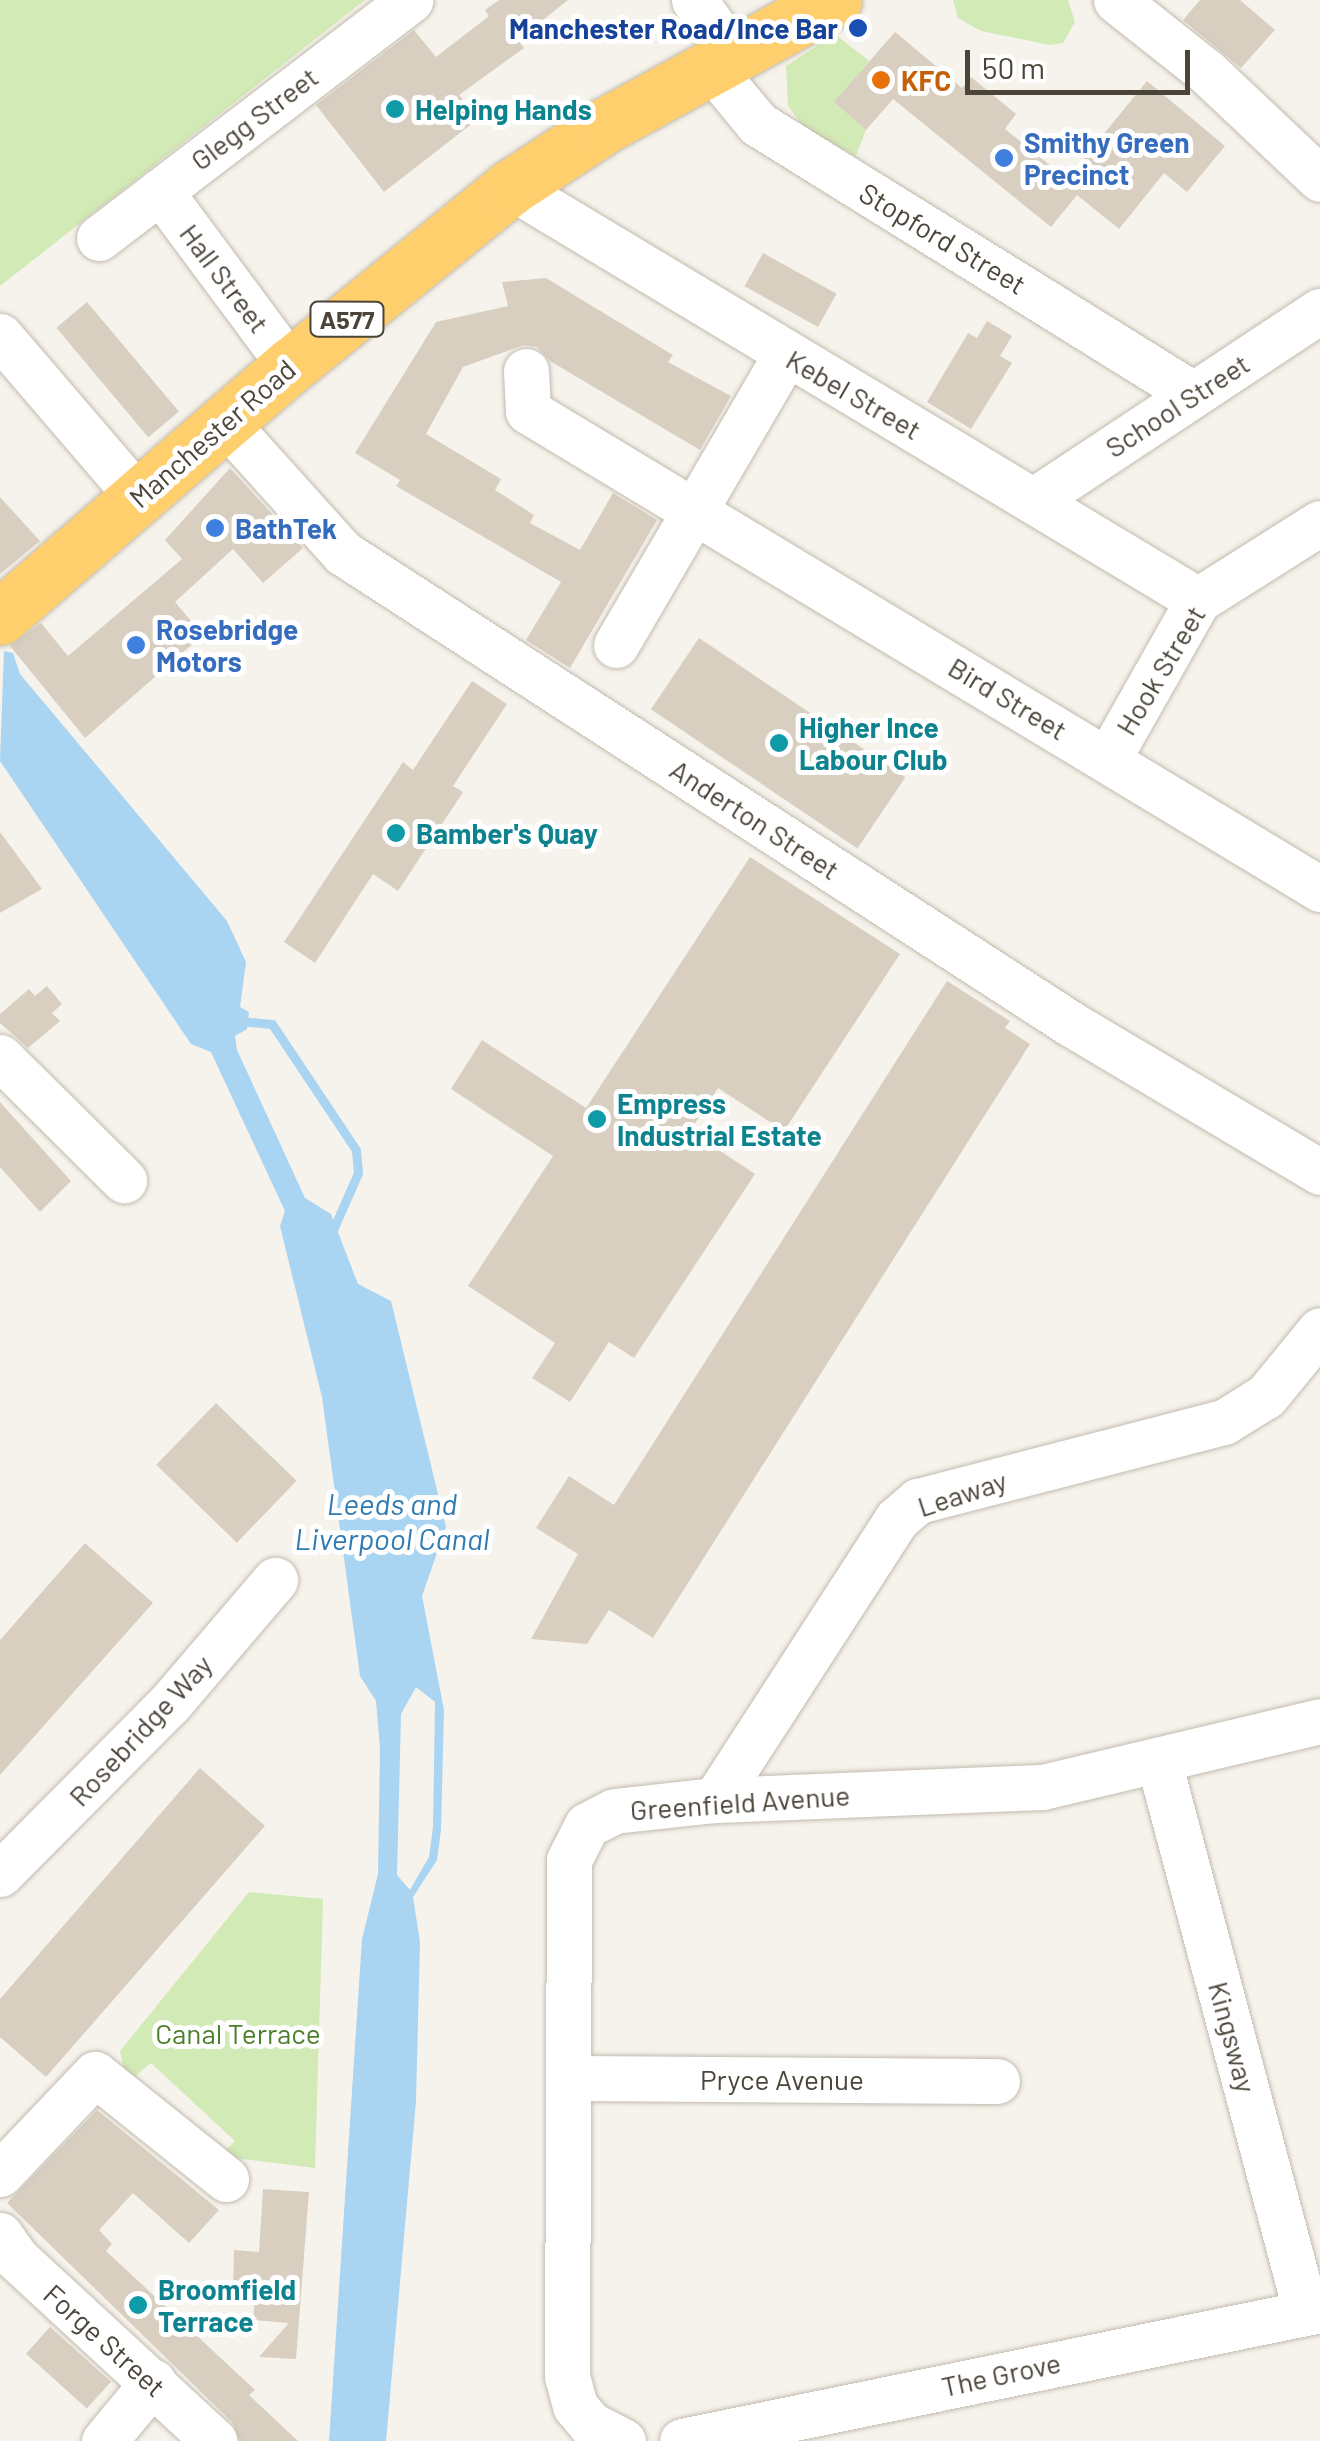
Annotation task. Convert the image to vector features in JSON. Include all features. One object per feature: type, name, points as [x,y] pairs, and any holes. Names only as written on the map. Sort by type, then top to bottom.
[{"type":"highway","name":"Manchester Road","points":[[0,616],[290,366],[511,187],[722,59],[834,0]]},
{"type":"street","name":"Glegg Street","points":[[99,238],[410,0]]},
{"type":"street","name":"Stopford Street","points":[[694,0],[720,36],[724,84],[758,124],[1193,394]]},
{"type":"street","points":[[1146,8],[1320,179]]},
{"type":"street","name":"Kebel Street","points":[[511,187],[1198,600]]},
{"type":"street","name":"Hall Street","points":[[160,191],[290,366]]},
{"type":"street","name":"School Street","points":[[1034,500],[1320,311]]},
{"type":"street","points":[[0,336],[138,497]]},
{"type":"street","points":[[616,645],[786,354]]},
{"type":"street","name":"Bird Street","points":[[515,403],[696,508],[1320,889]]},
{"type":"street","name":"Anderton Street","points":[[226,422],[343,552],[1070,1024],[1320,1172]]},
{"type":"street","name":"Hook Street","points":[[1108,759],[1198,600],[1319,526]]},
{"type":"street","points":[[0,1057],[124,1180]]},
{"type":"street","name":"Leaway","points":[[715,1800],[897,1519],[918,1501],[1224,1422],[1266,1396],[1320,1330]]},
{"type":"street","name":"Rosebridge Way","points":[[0,1874],[170,1703],[276,1580]]},
{"type":"street","name":"Greenfield Avenue","points":[[607,2433],[575,2406],[566,2377],[569,1860],[578,1838],[614,1810],[715,1800],[1043,1787],[1320,1721]]},
{"type":"street","name":"Kingsway","points":[[1160,1762],[1313,2311]]},
{"type":"street","points":[[0,2174],[96,2074],[226,2179]]},
{"type":"street","name":"Pryce Avenue","points":[[568,2078],[997,2081]]},
{"type":"street","name":"Forge Street","points":[[0,2236],[16,2258],[214,2441]]},
{"type":"street","name":"The Grove","points":[[682,2441],[1313,2311]]},
{"type":"street","points":[[104,2441],[153,2382]]},
{"type":"green space","points":[[0,0],[365,0],[0,286]]},
{"type":"green space","points":[[953,0],[1068,0],[1075,22],[1063,43],[1050,45],[981,31],[958,18]]},
{"type":"green space","points":[[835,34],[869,61],[836,103],[866,130],[856,156],[806,130],[788,106],[786,66]]},
{"type":"green space","name":"Canal Terrace","points":[[249,1892],[323,1899],[315,2168],[219,2156],[235,2141],[151,2063],[133,2078],[123,2066],[120,2051]]},
{"type":"water","name":"Leeds and Liverpool Canal","points":[[4,651],[13,653],[20,674],[227,921],[246,962],[240,1007],[249,1012],[247,1029],[235,1036],[237,1050],[305,1198],[331,1214],[358,1284],[391,1301],[446,1527],[422,1596],[444,1710],[441,1830],[437,1860],[413,1897],[420,1942],[416,2101],[386,2441],[329,2441],[362,1939],[378,1874],[380,1748],[376,1701],[360,1676],[322,1397],[280,1226],[285,1211],[211,1052],[191,1044],[0,761]],"holes":[[[416,1687],[435,1702],[433,1827],[429,1857],[410,1890],[397,1875],[401,1714]]]},
{"type":"building","name":"Helping Hands","points":[[499,0],[568,0],[518,40],[524,48],[459,95],[478,119],[384,192],[316,105],[414,30],[436,57],[489,16],[485,10]]},
{"type":"building","points":[[1200,0],[1240,0],[1275,30],[1241,68],[1183,20]]},
{"type":"building","points":[[895,32],[962,88],[971,77],[1016,114],[1005,129],[1067,179],[1147,81],[1225,146],[1187,192],[1164,173],[1119,229],[1077,195],[1051,227],[893,99],[866,130],[834,102]]},
{"type":"building","points":[[763,253],[836,294],[818,327],[745,286]]},
{"type":"building","points":[[546,278],[673,355],[668,362],[731,396],[700,450],[550,361],[537,347],[524,345],[463,367],[426,434],[501,479],[495,490],[534,515],[530,523],[580,550],[613,493],[657,520],[570,668],[526,640],[561,582],[396,486],[400,480],[355,453],[436,322],[508,306],[502,282]]},
{"type":"building","points":[[87,302],[179,412],[148,437],[56,328]]},
{"type":"building","points":[[987,321],[1012,336],[1000,356],[1012,363],[971,429],[927,402],[968,333],[977,338]]},
{"type":"building","points":[[230,468],[303,548],[263,583],[233,549],[175,602],[203,635],[85,738],[10,646],[41,623],[68,656],[182,559],[165,540]]},
{"type":"building","points":[[0,497],[40,541],[0,574]]},
{"type":"building","name":"Higher Ince Labour Club","points":[[699,638],[905,777],[857,849],[651,709]]},
{"type":"building","name":"Bamber's Quay","points":[[472,681],[507,704],[453,786],[463,792],[398,891],[373,874],[315,963],[284,942],[403,762],[413,770]]},
{"type":"building","points":[[0,832],[42,889],[0,913]]},
{"type":"building","name":"Empress Industrial Estate","points":[[750,857],[900,954],[784,1131],[718,1088],[690,1131],[755,1174],[634,1358],[609,1342],[570,1402],[532,1378],[555,1343],[468,1286],[553,1156],[451,1089],[482,1040],[586,1108]]},
{"type":"building","points":[[947,981],[1010,1021],[1005,1028],[1030,1044],[653,1638],[609,1610],[587,1644],[531,1639],[578,1554],[536,1528],[569,1476],[614,1505]]},
{"type":"building","points":[[47,986],[62,1004],[52,1013],[60,1021],[28,1048],[0,1023],[0,1014],[29,989],[35,996]]},
{"type":"building","points":[[0,1102],[71,1181],[40,1212],[0,1167]]},
{"type":"building","points":[[216,1403],[297,1481],[237,1543],[156,1465]]},
{"type":"building","points":[[85,1543],[153,1603],[0,1775],[0,1640]]},
{"type":"building","points":[[200,1768],[265,1826],[46,2077],[0,2037],[0,1999]]},
{"type":"building","points":[[97,2110],[219,2210],[189,2243],[133,2193],[99,2230],[112,2244],[106,2251],[255,2390],[249,2395],[298,2441],[240,2441],[232,2422],[7,2203]]},
{"type":"building","points":[[263,2189],[309,2192],[296,2359],[259,2357],[289,2323],[253,2320],[255,2294],[233,2293],[234,2250],[259,2252]]},
{"type":"building","points":[[50,2327],[111,2382],[87,2409],[26,2354]]},
{"type":"waterway","points":[[238,1021],[272,1024],[356,1150],[358,1173],[332,1232]]},
{"type":"place","name":"Manchester Road/Ince Bar","points":[[858,28]]},
{"type":"place","name":"KFC","points":[[881,80]]},
{"type":"place","name":"Helping Hands","points":[[395,109]]},
{"type":"place","name":"Smithy Green Precinct","points":[[1004,158]]},
{"type":"place","name":"BathTek","points":[[215,528]]},
{"type":"place","name":"Rosebridge Motors","points":[[136,645]]},
{"type":"place","name":"Higher Ince Labour Club","points":[[779,743]]},
{"type":"place","name":"Bamber's Quay","points":[[396,833]]},
{"type":"place","name":"Empress Industrial Estate","points":[[597,1119]]},
{"type":"place","name":"Broomfield Terrace","points":[[138,2305]]}]
